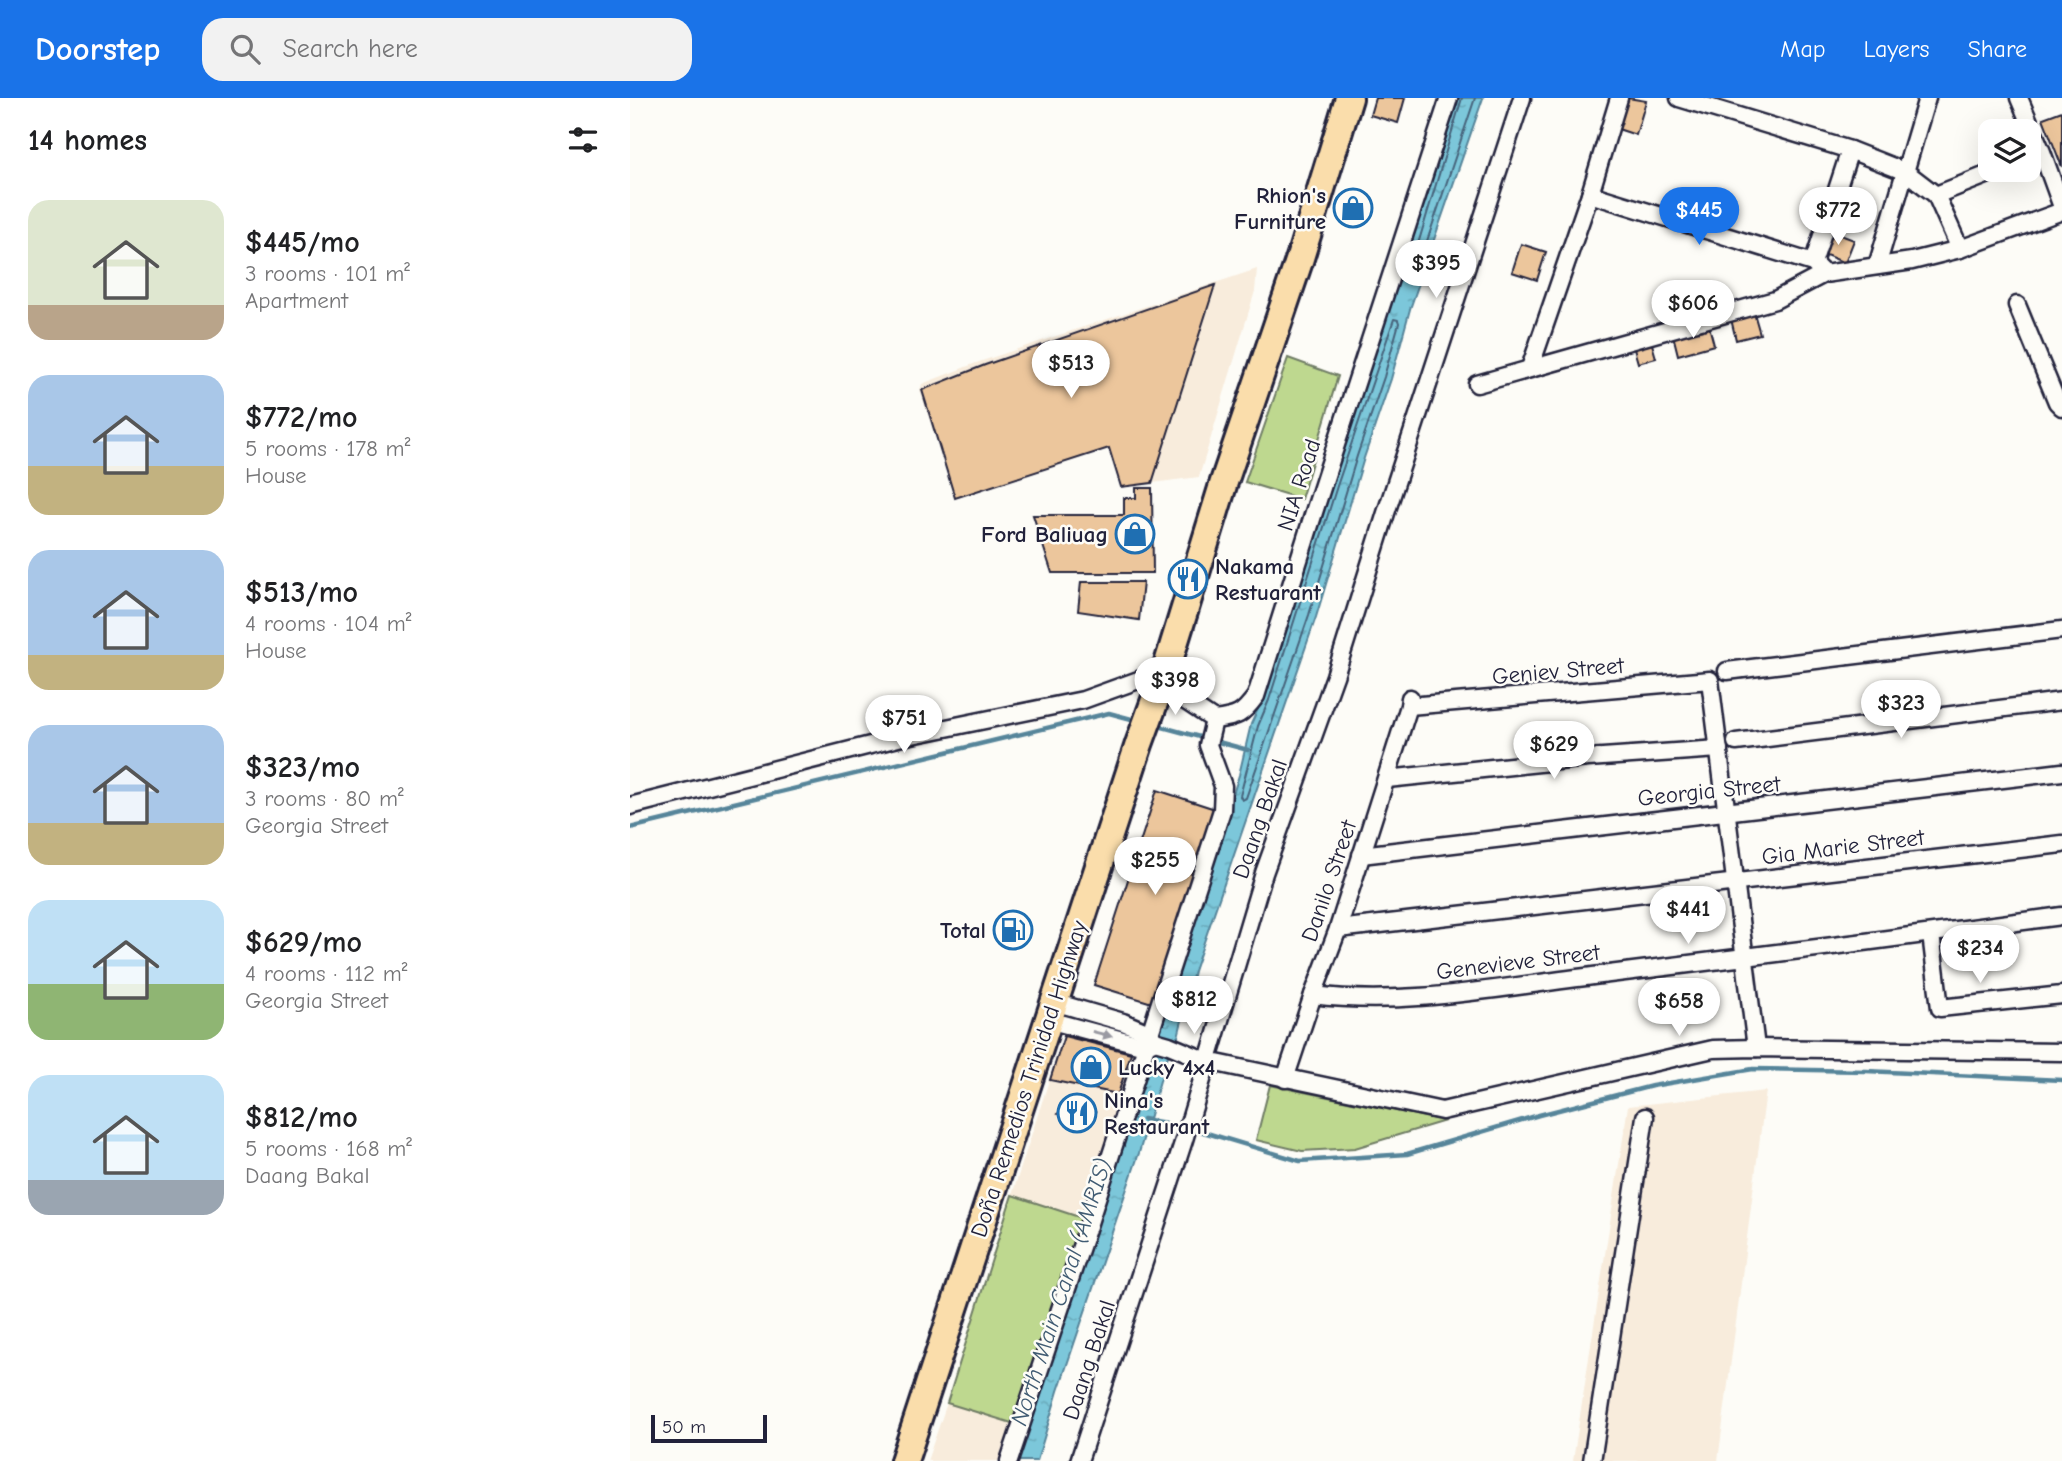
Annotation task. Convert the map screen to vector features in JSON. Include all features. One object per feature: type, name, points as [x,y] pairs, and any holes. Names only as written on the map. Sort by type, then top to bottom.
[{"type":"highway","name":"Doña Remedios Trinidad Highway","points":[[904,1461],[1223,485],[1300,258],[1349,98]]},
{"type":"street","name":"NIA Road","points":[[1211,733],[1230,718],[1245,712],[1256,696],[1449,98]]},
{"type":"street","name":"Daang Bakal","points":[[1079,1461],[1184,1140],[1264,873],[1335,676],[1522,98]]},
{"type":"street","points":[[1530,368],[1590,194],[1619,98]]},
{"type":"street","points":[[1679,98],[1850,150],[1906,172],[1936,195],[1960,249]]},
{"type":"street","points":[[1877,266],[1927,98]]},
{"type":"street","points":[[2019,98],[2025,119]]},
{"type":"street","points":[[1478,384],[1775,300],[1818,269],[1850,150]]},
{"type":"street","points":[[1590,194],[1818,269],[1877,266],[1912,261],[1960,249],[2062,209],[2041,167]]},
{"type":"street","points":[[1936,195],[1978,178]]},
{"type":"street","points":[[2017,305],[2057,402],[2062,407]]},
{"type":"street","points":[[1727,671],[2062,630]]},
{"type":"street","name":"Geniev Street","points":[[1410,701],[1710,680],[1719,748]]},
{"type":"street","points":[[630,806],[902,737],[1160,684],[1211,733],[1223,786],[1222,810],[1155,1041],[1089,1223],[1009,1461]]},
{"type":"street","name":"Danilo Street","points":[[1284,1079],[1312,995],[1338,929],[1410,701]]},
{"type":"street","points":[[1736,742],[2062,701]]},
{"type":"street","points":[[1387,779],[1588,758],[1719,748],[1756,1048]]},
{"type":"street","name":"Georgia Street","points":[[1361,855],[2062,772]]},
{"type":"street","name":"Gia Marie Street","points":[[1338,929],[2062,844]]},
{"type":"street","name":"Genevieve Street","points":[[1312,995],[1401,999],[1745,958],[2062,916]]},
{"type":"street","points":[[1931,934],[1940,1008],[2062,995]]},
{"type":"street","points":[[1051,1011],[1155,1041],[1207,1061],[1442,1111],[1713,1049],[2062,1052]]},
{"type":"street","points":[[1592,1461],[1645,1117]]},
{"type":"shaded area","points":[[1257,269],[1255,291],[1199,477],[1121,487],[1108,448],[955,498],[920,390],[922,384],[976,363]]},
{"type":"shaded area","points":[[1065,1031],[1136,1053],[1082,1218],[1012,1195]]},
{"type":"shaded area","points":[[1766,1091],[1718,1461],[1573,1461],[1628,1106]]},
{"type":"shaded area","points":[[947,1403],[1015,1424],[1002,1461],[927,1461]]},
{"type":"green space","points":[[1288,358],[1338,376],[1301,499],[1245,482]]},
{"type":"green space","points":[[1270,1085],[1445,1121],[1355,1148],[1302,1151],[1256,1140]]},
{"type":"green space","points":[[1012,1195],[1082,1218],[1015,1424],[947,1403]]},
{"type":"water","name":"North Main Canal (AMRIS)","points":[[1456,98],[1483,98],[1410,309],[1391,379],[1316,617],[1194,971],[1178,1037],[1166,1060],[1139,1153],[1037,1461],[1016,1461],[1166,1009],[1239,775],[1251,724],[1263,698]]},
{"type":"building","points":[[1375,98],[1405,98],[1398,123],[1370,115]]},
{"type":"building","points":[[1628,98],[1646,101],[1636,135],[1618,129]]},
{"type":"building","points":[[2062,111],[2062,167],[2043,118]]},
{"type":"building","name":"Rhion's Furniture","points":[[1342,198],[1360,200],[1357,212],[1338,205]]},
{"type":"building","points":[[1830,231],[1854,240],[1845,263],[1821,253]]},
{"type":"building","points":[[1521,244],[1546,252],[1537,280],[1512,272]]},
{"type":"building","points":[[1215,285],[1152,483],[1121,487],[1109,448],[955,498],[922,390],[985,365]]},
{"type":"building","points":[[1754,313],[1760,334],[1736,340],[1731,319]]},
{"type":"building","points":[[1709,326],[1714,345],[1678,355],[1673,335]]},
{"type":"building","points":[[1652,344],[1656,358],[1638,363],[1634,349]]},
{"type":"building","points":[[1136,488],[1152,488],[1153,573],[1052,573],[1033,515],[1124,515],[1124,498],[1136,498]]},
{"type":"building","points":[[1081,582],[1143,582],[1139,620],[1078,611]]},
{"type":"building","points":[[1157,790],[1215,809],[1152,1003],[1094,985]]},
{"type":"building","name":"Lucky 4x4","points":[[1064,1036],[1131,1053],[1118,1094],[1050,1080]]},
{"type":"building","name":"Nina's Restaurant","points":[[1065,1103],[1095,1112],[1090,1123],[1058,1114]]},
{"type":"waterway","points":[[630,828],[1109,713],[1139,721]]},
{"type":"waterway","points":[[1155,725],[1248,750]]},
{"type":"waterway","points":[[1190,1128],[1300,1161],[1407,1154],[1539,1115],[1652,1086],[1753,1069],[2062,1080]]},
{"type":"waterway","points":[[1143,1119],[1166,1123]]},
{"type":"place","name":"Rhion's Furniture","points":[[1353,208]]},
{"type":"place","name":"Ford Baliuag","points":[[1135,534]]},
{"type":"place","name":"Nakama Restuarant","points":[[1188,579]]},
{"type":"place","name":"Total","points":[[1013,930]]},
{"type":"place","name":"Lucky 4x4","points":[[1091,1067]]},
{"type":"place","name":"Nina's Restaurant","points":[[1077,1113]]}]
